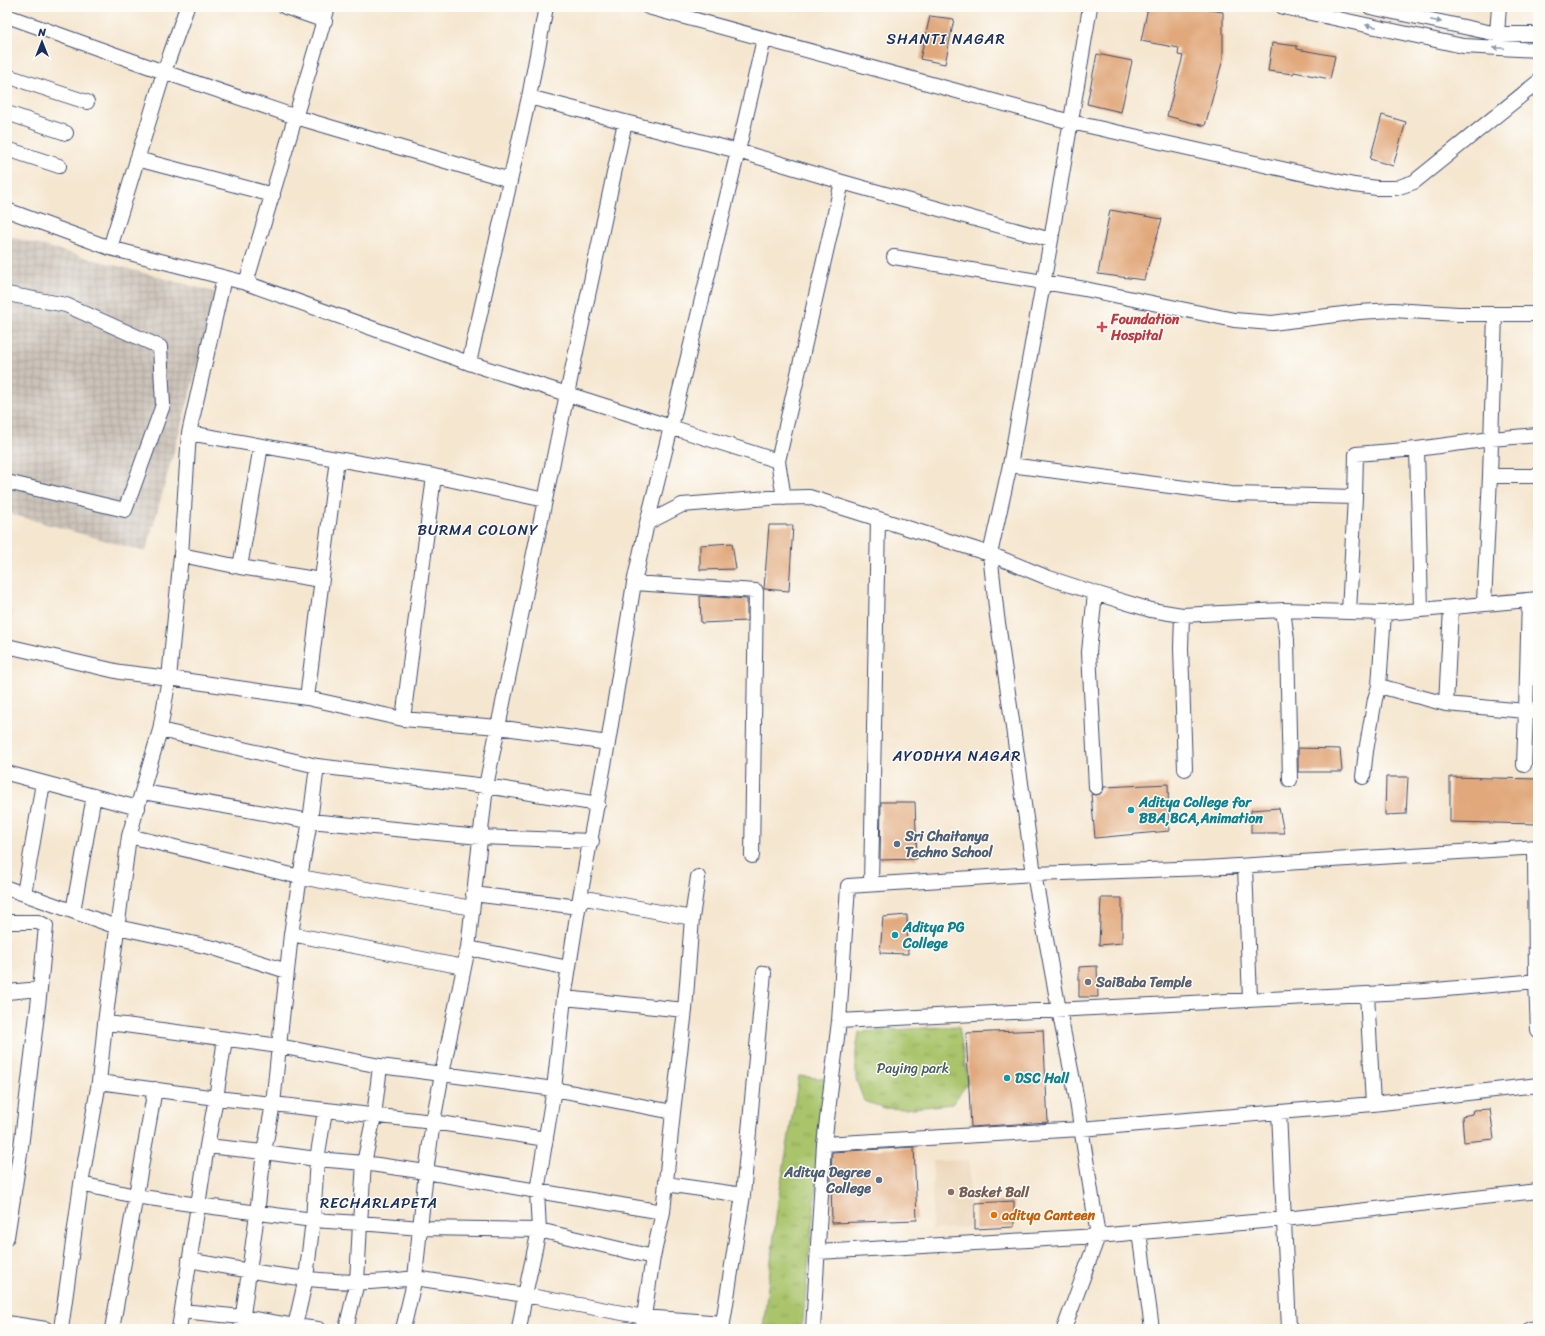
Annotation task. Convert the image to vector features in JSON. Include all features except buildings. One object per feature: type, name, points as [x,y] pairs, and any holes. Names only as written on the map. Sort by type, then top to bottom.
[{"type":"street","points":[[110,248],[164,72],[187,7]]},
{"type":"street","points":[[285,7],[325,21]]},
{"type":"street","points":[[246,283],[328,7]]},
{"type":"street","points":[[470,363],[529,97],[546,7]]},
{"type":"street","points":[[648,7],[1071,122],[1354,185],[1376,188],[1396,188],[1414,182],[1538,82]]},
{"type":"street","points":[[1064,1329],[1098,1236],[1076,1095],[1034,874],[997,616],[990,554],[1010,465],[1051,240],[1090,7]]},
{"type":"street","points":[[1283,7],[1463,46],[1538,50]]},
{"type":"street","points":[[1370,7],[1497,34],[1538,34]]},
{"type":"street","points":[[1497,34],[1499,7]]},
{"type":"street","points":[[7,16],[296,117],[510,180]]},
{"type":"street","points":[[519,1329],[539,1230],[537,1192],[554,1090],[564,998],[579,902],[592,841],[634,583],[647,523],[764,39]]},
{"type":"street","points":[[7,76],[87,102]]},
{"type":"street","points":[[529,97],[738,151],[842,182],[1051,240]]},
{"type":"street","points":[[7,113],[66,133]]},
{"type":"street","points":[[403,1329],[414,1278],[433,1122],[468,948],[486,786],[625,122]]},
{"type":"street","points":[[7,149],[58,166]]},
{"type":"street","points":[[137,159],[273,195]]},
{"type":"street","points":[[784,498],[778,461],[842,182]]},
{"type":"street","points":[[7,210],[110,248],[246,283],[470,363],[778,461]]},
{"type":"street","points":[[894,257],[1043,281],[1234,320],[1272,323],[1359,312],[1393,310],[1458,314],[1538,314]]},
{"type":"street","points":[[61,1329],[81,1184],[99,1082],[129,836],[160,730],[169,678],[181,555],[189,433],[224,278]]},
{"type":"street","points":[[7,294],[66,305],[160,347],[163,405],[125,510],[7,482]]},
{"type":"street","points":[[1484,604],[1495,314]]},
{"type":"street","points":[[189,433],[434,476],[545,500]]},
{"type":"street","points":[[1349,612],[1356,454],[1417,449],[1491,439],[1538,435]]},
{"type":"street","points":[[240,567],[261,446]]},
{"type":"street","points":[[1417,449],[1421,610]]},
{"type":"street","points":[[307,698],[337,459]]},
{"type":"street","points":[[1010,465],[1231,494],[1355,497]]},
{"type":"street","points":[[403,719],[434,476]]},
{"type":"street","points":[[1490,476],[1538,476]]},
{"type":"street","points":[[647,523],[682,505],[809,497],[990,554],[1046,577],[1094,594],[1151,610],[1182,615],[1283,610],[1384,613],[1451,608],[1534,599],[1532,712],[1524,765]]},
{"type":"street","points":[[871,884],[878,519]]},
{"type":"street","points":[[181,555],[240,567],[321,580]]},
{"type":"street","points":[[634,583],[756,591],[752,856]]},
{"type":"street","points":[[1094,594],[1089,652],[1096,787]]},
{"type":"street","points":[[1446,704],[1451,608]]},
{"type":"street","points":[[1283,610],[1288,648],[1290,780]]},
{"type":"street","points":[[1363,777],[1375,699],[1379,686],[1384,613]]},
{"type":"street","points":[[1182,615],[1181,648],[1185,769]]},
{"type":"street","points":[[7,646],[120,672],[307,698],[403,719],[498,727],[608,743]]},
{"type":"street","points":[[1379,686],[1446,704],[1532,712]]},
{"type":"street","points":[[160,730],[317,766],[486,786],[598,804]]},
{"type":"street","points":[[241,1323],[257,1214],[264,1152],[273,1104],[291,934],[310,821],[317,766]]},
{"type":"street","points":[[7,773],[138,808]]},
{"type":"street","points":[[24,894],[43,783]]},
{"type":"street","points":[[143,792],[310,821],[480,837],[592,841]]},
{"type":"street","points":[[73,911],[94,796]]},
{"type":"street","points":[[129,836],[300,877],[473,901],[579,902],[692,918]]},
{"type":"street","points":[[813,1329],[824,1144],[839,1021],[848,886],[1034,874],[1245,866],[1536,848],[1536,981],[1538,1031]]},
{"type":"street","points":[[1245,866],[1250,1000]]},
{"type":"street","points":[[643,1323],[653,1257],[663,1212],[673,1112],[686,1010],[692,918],[698,878]]},
{"type":"street","points":[[7,888],[118,927],[214,948],[286,971]]},
{"type":"street","points":[[7,922],[38,922],[46,926],[21,1147],[7,1237]]},
{"type":"street","points":[[291,934],[464,967]]},
{"type":"street","points":[[468,948],[569,968]]},
{"type":"street","points":[[189,1260],[248,1271],[306,1278],[357,1282],[414,1278],[525,1295],[643,1323],[723,1326],[744,1195],[764,973]]},
{"type":"street","points":[[839,1021],[1367,994],[1536,981]]},
{"type":"street","points":[[7,992],[40,989]]},
{"type":"street","points":[[1367,994],[1374,1104]]},
{"type":"street","points":[[564,998],[686,1010]]},
{"type":"street","points":[[105,1023],[279,1046],[380,1066],[554,1090],[673,1112]]},
{"type":"street","points":[[179,1329],[207,1146],[226,1039]]},
{"type":"street","points":[[346,1329],[357,1282],[364,1163],[374,1116],[380,1066]]},
{"type":"street","points":[[99,1082],[216,1098],[433,1122],[546,1139]]},
{"type":"street","points":[[824,1144],[1081,1129],[1374,1104],[1538,1085]]},
{"type":"street","points":[[112,1329],[155,1090]]},
{"type":"street","points":[[295,1328],[306,1278],[313,1220],[317,1159],[325,1111]]},
{"type":"street","points":[[1279,1112],[1289,1329]]},
{"type":"street","points":[[207,1146],[364,1163],[663,1212]]},
{"type":"street","points":[[81,1184],[135,1196],[257,1214],[313,1220],[420,1228],[539,1230],[653,1257]]},
{"type":"street","points":[[666,1184],[744,1195]]},
{"type":"street","points":[[818,1252],[1098,1236],[1285,1219],[1538,1191]]},
{"type":"street","points":[[1139,1232],[1152,1329]]},
{"type":"street","points":[[182,1311],[241,1323],[318,1329]]},
{"type":"street","points":[[7,1323],[46,1329]]},
{"type":"street","points":[[1530,1329],[1538,1328]]},
{"type":"shaded area","points":[[7,236],[218,293],[146,552],[7,513]]},
{"type":"shaded area","points":[[7,609],[13,611],[7,633]]},
{"type":"shaded area","name":"Basket Ball","points":[[969,1160],[971,1227],[932,1230],[933,1161]]},
{"type":"green space","name":"Paying park","points":[[959,1026],[968,1083],[952,1104],[905,1109],[885,1108],[864,1101],[856,1079],[856,1051],[859,1032]]},
{"type":"green space","points":[[799,1076],[827,1079],[802,1329],[763,1329],[778,1201]]},
{"type":"place","name":"Foundation Hospital","points":[[1102,327]]},
{"type":"place","name":"Aditya College for BBA,BCA,Animation","points":[[1131,810]]},
{"type":"place","name":"Sri Chaitanya Techno School","points":[[897,844]]},
{"type":"place","name":"Aditya PG College","points":[[895,935]]},
{"type":"place","name":"SaiBaba Temple","points":[[1088,982]]},
{"type":"place","name":"DSC Hall","points":[[1007,1078]]},
{"type":"place","name":"Aditya Degree College","points":[[879,1180]]},
{"type":"place","name":"Basket Ball","points":[[951,1192]]},
{"type":"place","name":"aditya Canteen","points":[[994,1215]]},
{"type":"district","name":"SHANTI NAGAR","points":[[946,39]]},
{"type":"district","name":"BURMA COLONY","points":[[478,530]]},
{"type":"district","name":"AYODHYA NAGAR","points":[[957,756]]},
{"type":"district","name":"RECHARLAPETA","points":[[379,1203]]}]
